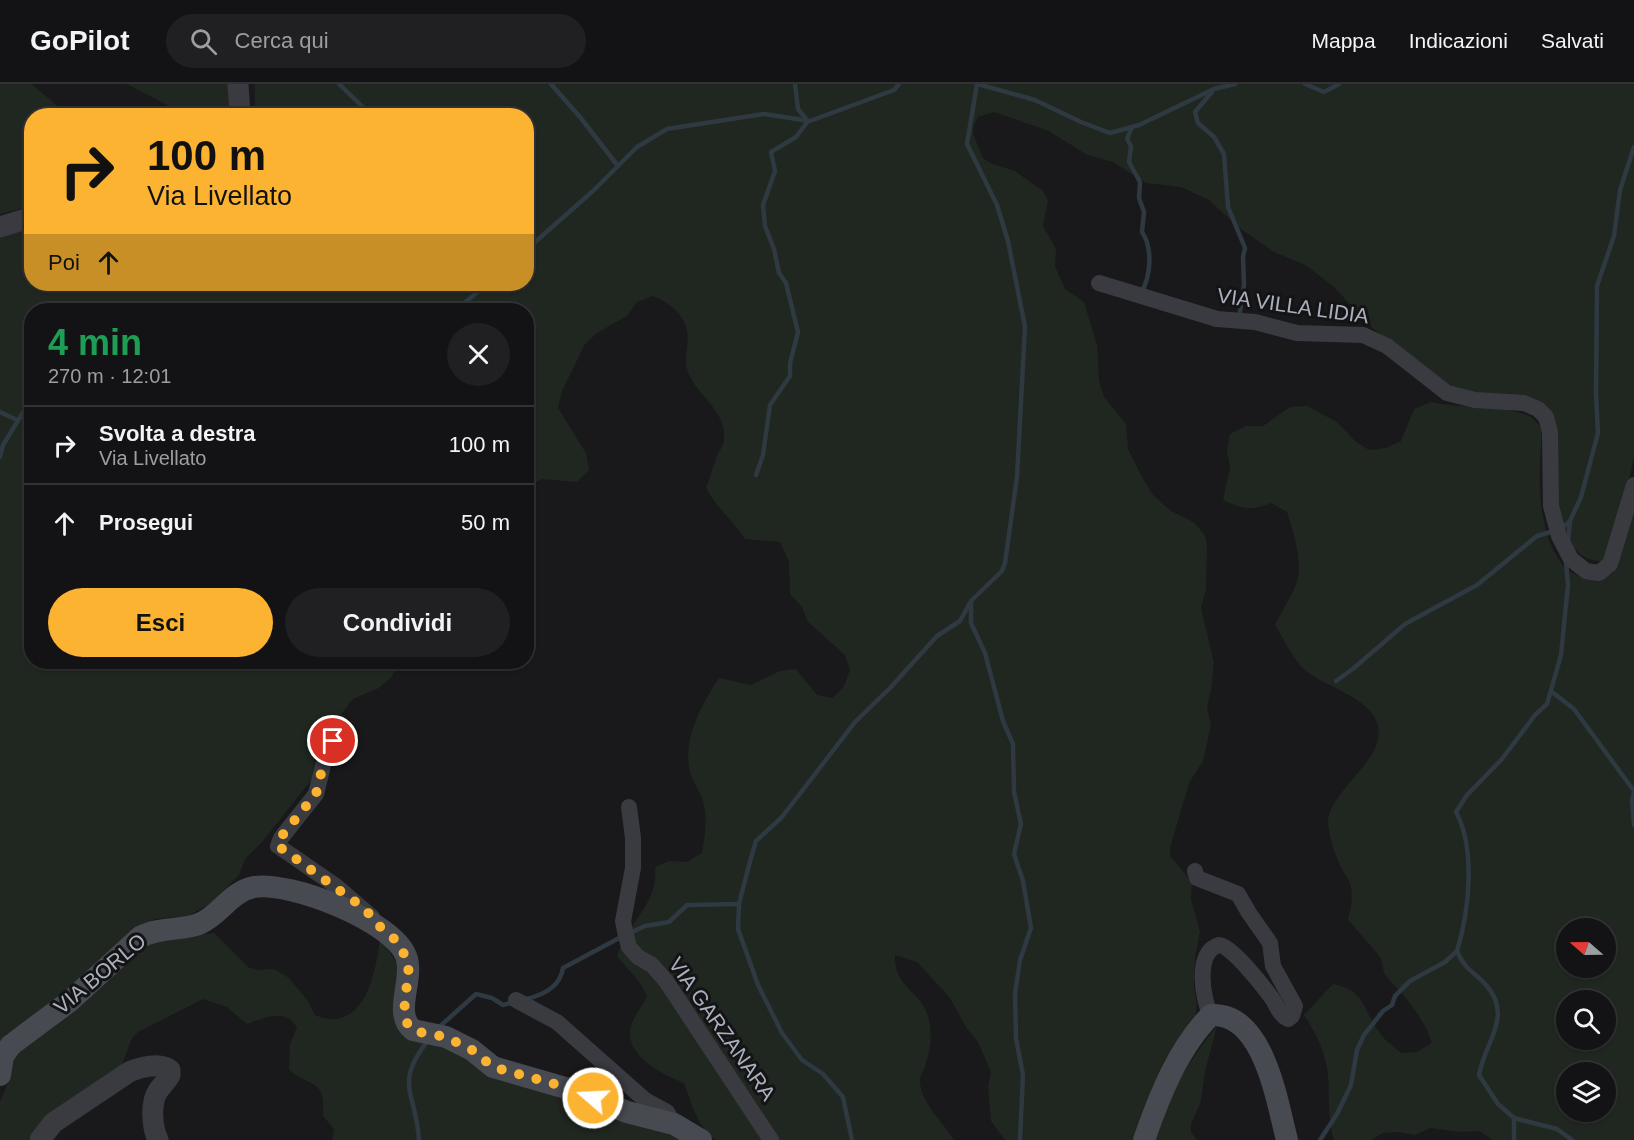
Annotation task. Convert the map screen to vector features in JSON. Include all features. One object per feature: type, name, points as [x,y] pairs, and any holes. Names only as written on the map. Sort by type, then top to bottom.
[{"type":"main road","name":"VIA BORLO","points":[[0,1075],[3,1056],[11,1045],[70,1001],[140,937],[151,931],[200,924],[235,895],[254,887],[285,890],[325,901],[358,915],[382,929]]},
{"type":"main road","points":[[382,929],[398,942],[409,964],[404,1018],[412,1030],[446,1037],[472,1050],[493,1067],[576,1090],[627,1112],[674,1124],[701,1140]]},
{"type":"main road","points":[[1144,1140],[1172,1071],[1200,1027],[1211,1015],[1225,1017],[1243,1027],[1266,1060],[1287,1140]]},
{"type":"street","points":[[238,84],[240,108]]},
{"type":"street","points":[[0,227],[24,220]]},
{"type":"street","name":"VIA VILLA LIDIA","points":[[1099,283],[1217,319],[1255,322],[1297,333],[1363,335],[1387,346],[1447,393],[1475,400],[1524,403],[1538,409],[1546,417],[1550,432],[1551,506],[1559,536],[1571,559],[1587,571],[1599,573],[1610,564],[1634,484]]},
{"type":"street","points":[[340,730],[326,753],[316,794],[280,838],[278,846],[364,908],[382,929]]},
{"type":"street","name":"VIA GARZANARA","points":[[629,807],[633,838],[633,868],[623,921],[629,947],[652,965],[666,981],[771,1140]]},
{"type":"street","points":[[1195,870],[1197,878],[1238,894],[1270,943],[1273,966],[1295,1006],[1292,1016],[1288,1019],[1283,1017],[1272,998],[1229,948],[1218,945],[1209,949],[1205,958],[1203,996],[1211,1015]]},
{"type":"street","points":[[516,1000],[557,1022],[645,1100],[667,1112],[674,1124]]},
{"type":"street","points":[[40,1140],[53,1123],[129,1072],[139,1068],[163,1066],[170,1070],[170,1075],[157,1092],[154,1102],[154,1131],[158,1140]]},
{"type":"shaded area","points":[[0,84],[31,84],[58,108],[24,108],[24,208],[0,214]]},
{"type":"shaded area","points":[[127,84],[228,84],[229,108],[169,108],[169,106]]},
{"type":"shaded area","points":[[255,84],[1634,84],[1634,458],[1615,536],[1604,561],[1586,557],[1573,545],[1564,527],[1558,504],[1555,480],[1554,418],[1448,388],[1368,324],[1334,287],[1307,266],[1274,252],[1238,227],[1209,200],[1181,187],[1146,183],[1113,162],[1087,155],[1049,131],[994,112],[978,117],[973,134],[983,158],[990,163],[1015,171],[1043,191],[1048,200],[1043,226],[1056,249],[1055,266],[1065,289],[1084,302],[1097,345],[1099,381],[1104,397],[1126,424],[1128,449],[1143,479],[1153,495],[1171,511],[1195,523],[1205,536],[1207,546],[1206,589],[1201,608],[1214,663],[1207,707],[1211,725],[1203,761],[1189,783],[1170,848],[1170,856],[1192,882],[1191,899],[1200,932],[1195,957],[1194,988],[1197,1005],[1194,1023],[1136,1140],[1005,1140],[991,1121],[988,1087],[991,1072],[978,1042],[967,1029],[950,998],[917,962],[895,955],[898,974],[923,1005],[929,1019],[930,1045],[920,1079],[921,1089],[928,1104],[954,1140],[715,1140],[699,1120],[684,1083],[656,1069],[639,1055],[633,1046],[630,1036],[631,1026],[647,997],[638,980],[617,956],[652,892],[655,867],[669,861],[687,862],[702,853],[705,811],[689,768],[689,744],[701,709],[719,678],[751,685],[780,671],[796,669],[817,695],[833,698],[844,686],[850,670],[845,655],[808,622],[802,607],[790,594],[789,562],[780,542],[745,539],[714,501],[706,487],[723,444],[724,430],[716,412],[692,381],[688,372],[686,366],[687,328],[679,313],[667,303],[653,296],[637,302],[627,316],[597,333],[585,344],[562,391],[558,408],[586,453],[589,470],[577,482],[542,479],[534,483],[534,303],[24,303],[24,669],[396,669],[379,688],[353,699],[315,752],[312,779],[263,841],[245,859],[239,875],[210,904],[188,916],[155,919],[140,928],[74,989],[5,1035],[0,1048],[0,237],[24,229],[24,291],[534,291],[534,108],[255,108]]},
{"type":"shaded area","points":[[1431,402],[1494,408],[1529,416],[1542,429],[1541,507],[1549,541],[1566,568],[1579,576],[1594,578],[1613,573],[1627,533],[1634,499],[1634,1140],[1493,1140],[1479,1131],[1462,1132],[1430,1128],[1415,1135],[1399,1132],[1383,1133],[1371,1140],[1334,1140],[1330,1124],[1325,1059],[1304,1015],[1333,984],[1351,990],[1357,995],[1379,1033],[1401,1053],[1417,1052],[1432,1043],[1419,1016],[1385,975],[1379,955],[1348,919],[1351,887],[1331,841],[1329,814],[1340,794],[1365,765],[1376,746],[1379,731],[1375,719],[1367,708],[1356,700],[1306,671],[1293,655],[1275,625],[1298,578],[1299,562],[1294,536],[1287,512],[1271,503],[1247,508],[1223,500],[1230,467],[1227,451],[1230,434],[1246,426],[1263,426],[1290,407],[1307,406],[1337,422],[1355,441],[1369,450],[1386,448],[1401,441],[1414,409]]},
{"type":"shaded area","points":[[214,933],[248,967],[257,970],[274,969],[289,978],[307,1000],[315,1015],[332,1019],[345,1016],[356,1008],[365,996],[375,966],[380,936],[399,967],[395,1007],[556,1093],[687,1140],[332,1140],[334,1129],[323,1116],[322,1095],[319,1090],[289,1070],[290,1044],[297,1028],[292,1022],[281,1016],[274,1016],[247,1024],[227,1007],[203,999],[138,1032],[132,1038],[120,1069],[33,1140],[0,1140],[0,1102],[8,1083],[13,1057],[142,946],[164,938]]},
{"type":"shaded area","points":[[1217,1026],[1205,1071],[1201,1101],[1191,1124],[1191,1132],[1197,1140],[1151,1140],[1179,1080]]},
{"type":"waterway","points":[[339,84],[364,108]]},
{"type":"waterway","points":[[551,84],[618,166]]},
{"type":"waterway","points":[[756,475],[763,455],[770,405],[790,376],[790,363],[798,332],[786,283],[779,273],[774,249],[765,226],[763,205],[775,171],[771,152],[796,137],[808,121],[798,109],[795,84]]},
{"type":"waterway","points":[[534,243],[593,191],[637,147],[667,129],[764,114],[810,121],[894,90],[899,84]]},
{"type":"waterway","points":[[852,1140],[843,1097],[823,1074],[802,1060],[782,1033],[758,985],[738,929],[739,904],[756,841],[782,817],[855,722],[891,687],[937,636],[960,621],[971,601],[1002,571],[1005,563],[1017,477],[1025,327],[1008,241],[997,205],[967,144],[977,84]]},
{"type":"waterway","points":[[978,84],[1035,100],[1110,133],[1139,125],[1214,89],[1235,84]]},
{"type":"waterway","points":[[1305,84],[1324,92],[1339,84]]},
{"type":"waterway","points":[[1212,92],[1195,112],[1198,123],[1214,137],[1224,154],[1228,207],[1245,248],[1244,285],[1239,318]]},
{"type":"waterway","points":[[1132,127],[1127,139],[1131,146],[1129,162],[1140,182],[1139,198],[1144,212],[1142,232],[1149,254],[1149,270],[1141,293]]},
{"type":"waterway","points":[[1568,542],[1570,521],[1581,497],[1598,433],[1597,286],[1614,236],[1620,190],[1634,147]]},
{"type":"waterway","points":[[464,303],[479,291]]},
{"type":"waterway","points":[[0,457],[3,445],[24,411]]},
{"type":"waterway","points":[[0,412],[17,420]]},
{"type":"waterway","points":[[1336,681],[1405,624],[1477,585],[1537,536],[1561,529],[1569,522]]},
{"type":"waterway","points":[[1514,1140],[1514,1118],[1498,1104],[1479,1075],[1495,1030],[1498,1009],[1487,986],[1470,971],[1457,951],[1465,918],[1469,881],[1466,844],[1456,812],[1467,795],[1502,759],[1535,715],[1547,704],[1561,655],[1568,585],[1566,562]]},
{"type":"waterway","points":[[971,603],[971,623],[985,653],[1003,721],[1013,744],[1014,792],[1021,824],[1014,854],[1023,881],[1031,928],[1020,960],[1015,994],[1016,1038],[1023,1075],[1020,1140]]},
{"type":"waterway","points":[[1552,692],[1574,709],[1634,791]]},
{"type":"waterway","points":[[1634,792],[1632,800],[1634,825]]},
{"type":"waterway","points":[[630,933],[645,926],[669,922],[687,905],[739,904]]},
{"type":"waterway","points":[[526,999],[539,995],[555,985],[563,968],[623,936]]},
{"type":"waterway","points":[[1320,1140],[1337,1114],[1351,1085],[1357,1050],[1364,1035],[1383,1011],[1392,1005],[1395,996],[1410,981],[1445,962],[1457,951]]},
{"type":"waterway","points":[[438,1028],[476,994],[492,998],[503,1005],[515,1002]]},
{"type":"waterway","points":[[419,1140],[409,1078],[418,1055],[429,1039]]},
{"type":"waterway","points":[[1514,1118],[1557,1129],[1572,1140]]},
{"type":"route","points":[[333,741],[326,753],[316,794],[280,838],[278,846],[364,908],[382,929],[398,942],[409,964],[405,1022],[412,1030],[446,1037],[472,1050],[493,1067],[515,1075],[576,1090],[593,1098]]}]
